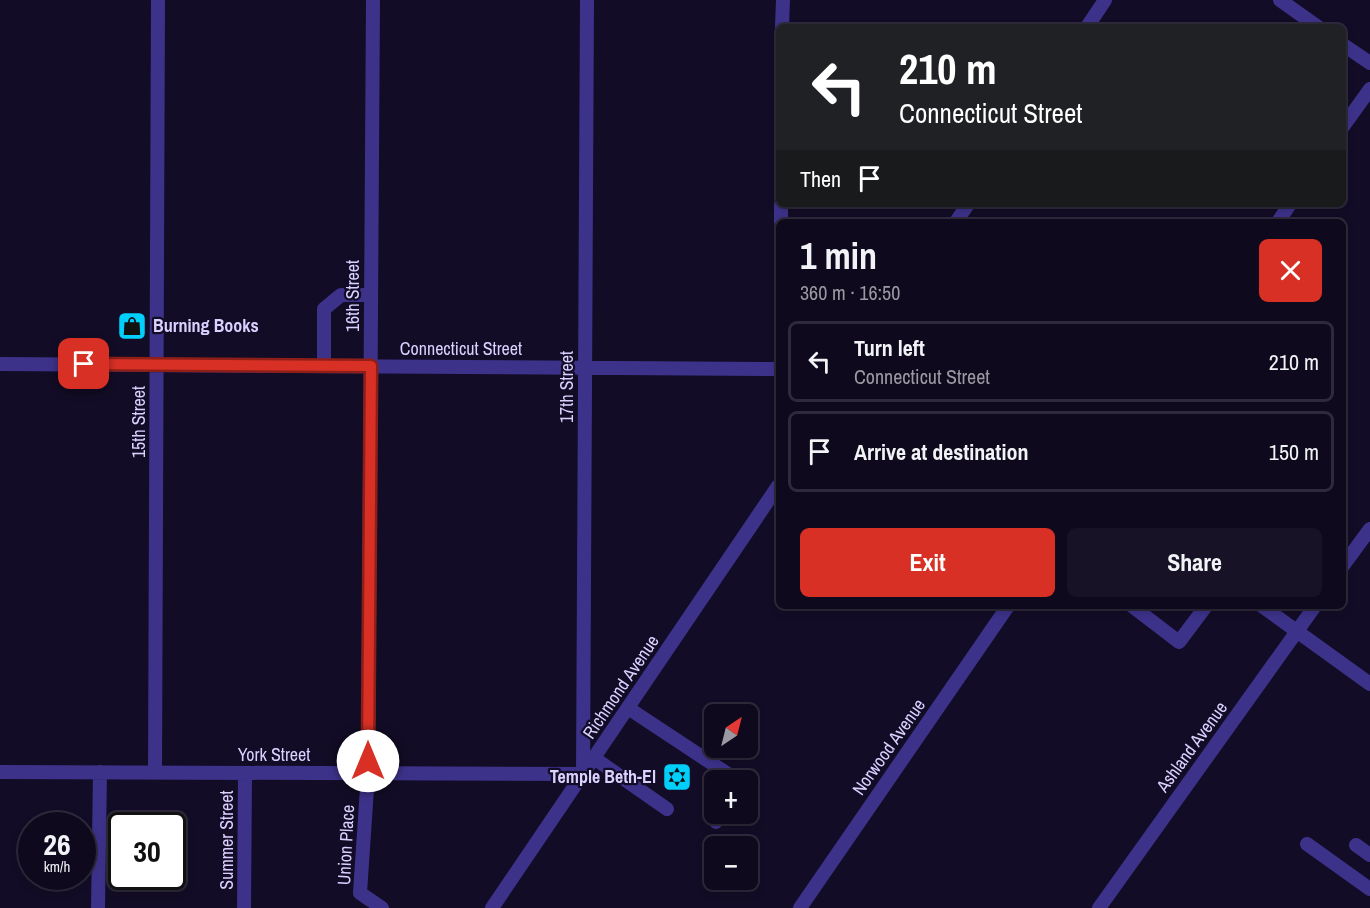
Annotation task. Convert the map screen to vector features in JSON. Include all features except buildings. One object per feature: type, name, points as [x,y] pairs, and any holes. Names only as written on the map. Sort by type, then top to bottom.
[{"type":"street","name":"15th Street","points":[[155,772],[158,0]]},
{"type":"street","name":"16th Street","points":[[368,773],[373,0]]},
{"type":"street","name":"17th Street","points":[[584,774],[587,0]]},
{"type":"street","points":[[782,24],[783,0]]},
{"type":"street","points":[[1089,24],[1105,0]]},
{"type":"street","points":[[1280,0],[1314,24]]},
{"type":"street","points":[[1346,47],[1370,63]]},
{"type":"street","points":[[1346,123],[1370,89]]},
{"type":"street","points":[[324,366],[324,309],[341,295],[371,295]]},
{"type":"street","name":"Connecticut Street","points":[[0,364],[776,369]]},
{"type":"street","name":"Richmond Avenue","points":[[492,908],[776,489]]},
{"type":"street","points":[[1346,562],[1370,529]]},
{"type":"street","name":"Norwood Avenue","points":[[800,908],[1006,609]]},
{"type":"street","points":[[1136,609],[1179,642],[1204,609]]},
{"type":"street","points":[[1266,609],[1370,684]]},
{"type":"street","name":"Ashland Avenue","points":[[1099,908],[1313,609]]},
{"type":"street","points":[[628,708],[722,770]]},
{"type":"street","points":[[594,758],[667,809]]},
{"type":"street","name":"York Street","points":[[0,772],[584,774]]},
{"type":"street","points":[[98,908],[100,772]]},
{"type":"street","name":"Summer Street","points":[[244,908],[245,773]]},
{"type":"street","name":"Union Place","points":[[368,773],[360,893],[382,908]]},
{"type":"street","points":[[1307,844],[1370,889]]},
{"type":"street","points":[[1356,845],[1370,855]]},
{"type":"place","name":"Burning Books","points":[[132,326]]},
{"type":"place","name":"Temple Beth-El","points":[[677,777]]},
{"type":"route","points":[[84,364],[371,366],[368,761]]}]
